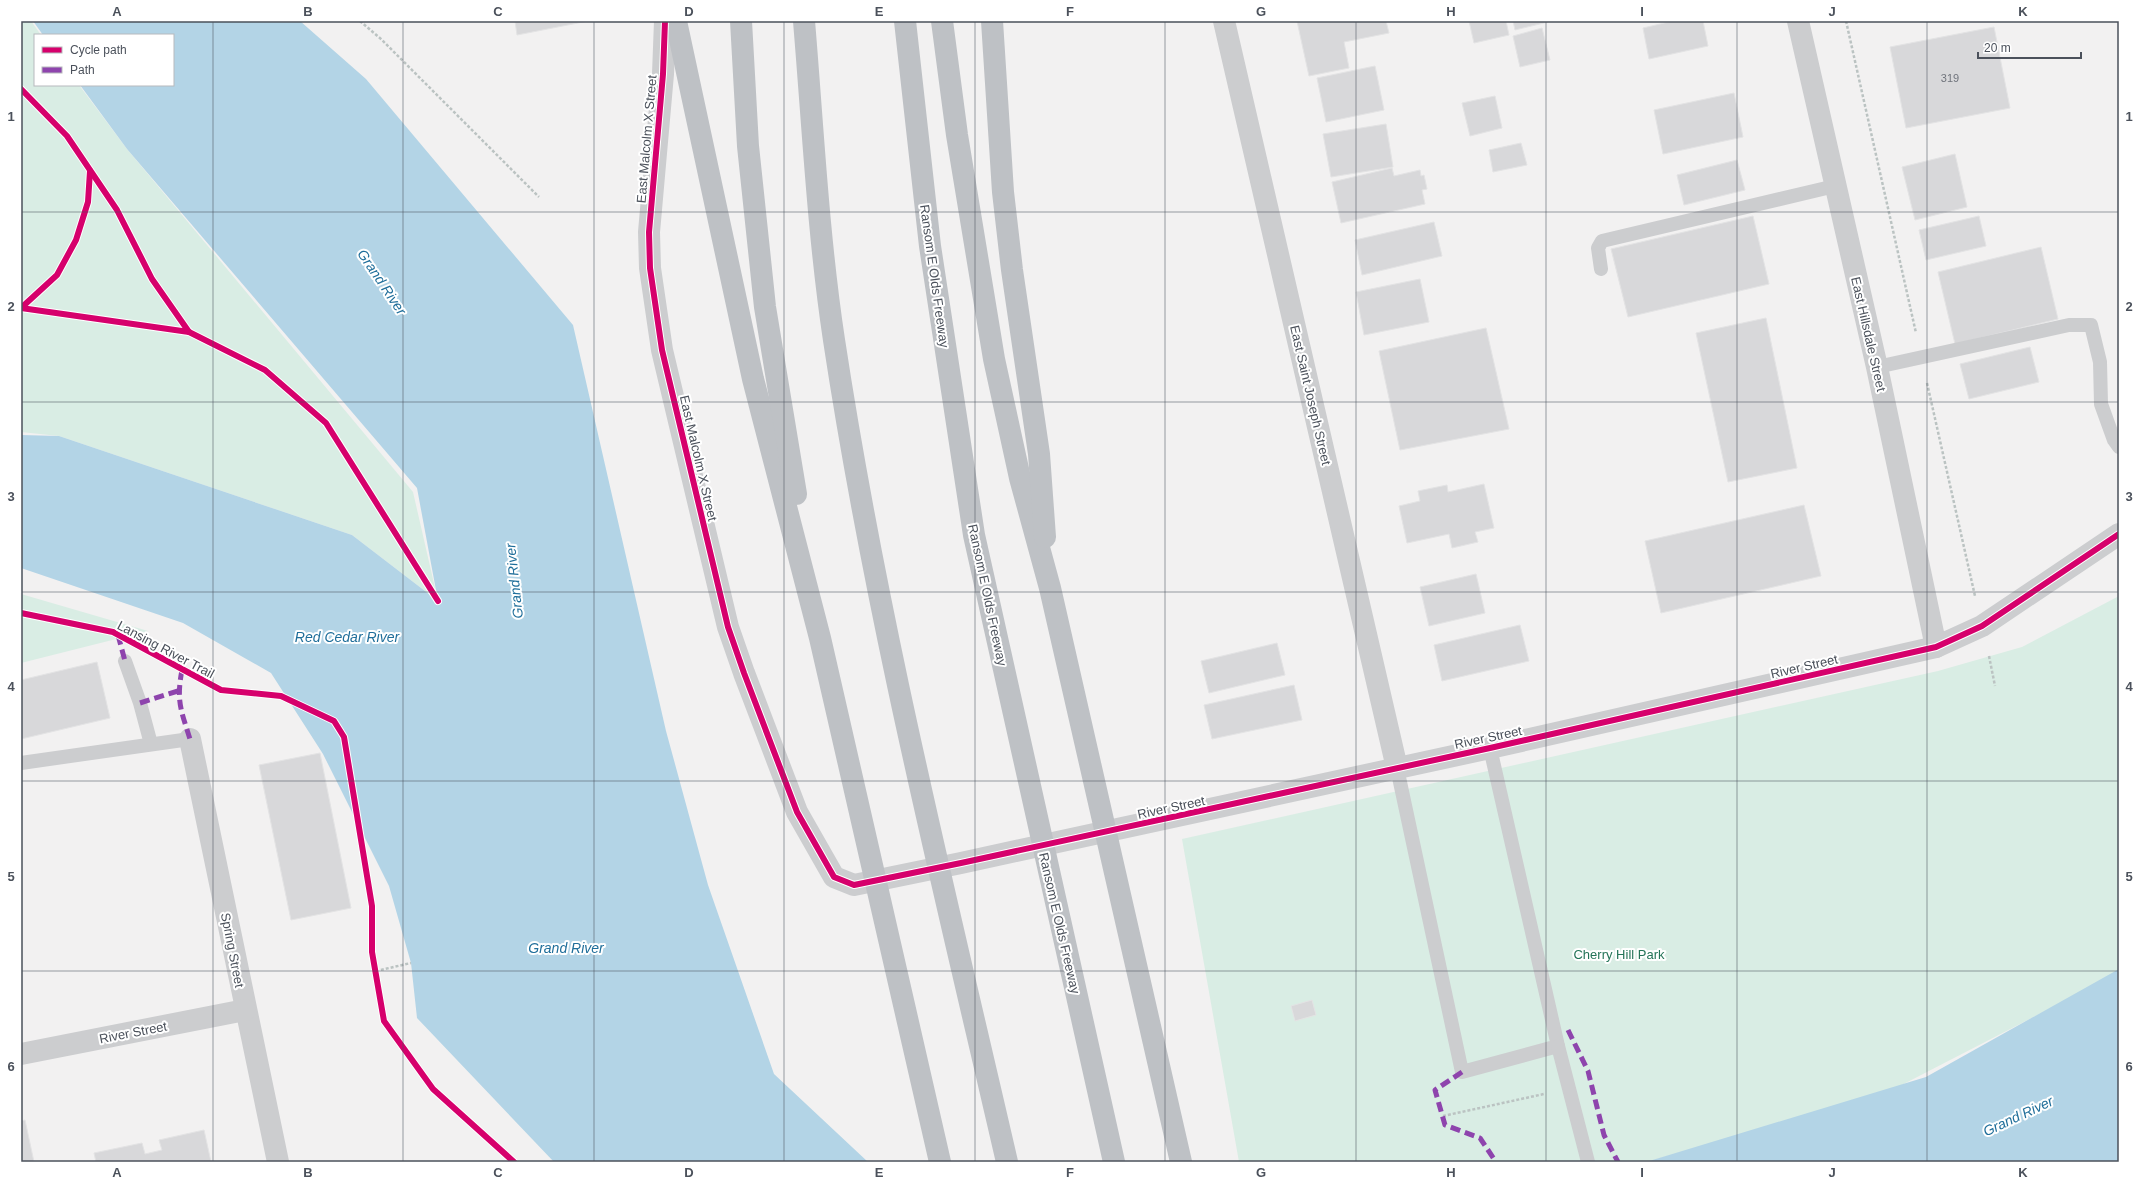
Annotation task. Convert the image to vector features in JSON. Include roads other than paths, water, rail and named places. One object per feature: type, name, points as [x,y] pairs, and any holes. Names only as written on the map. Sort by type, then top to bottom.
[{"type":"highway","points":[[676,21],[753,379],[820,638],[940,1162]]},
{"type":"highway","points":[[741,21],[748,146],[765,307],[820,638]]},
{"type":"highway","points":[[804,21],[825,277],[852,459],[884,625],[1007,1162]]},
{"type":"highway","name":"Ransom E Olds Freeway","points":[[905,21],[939,309],[964,475],[988,602],[1114,1162]]},
{"type":"highway","points":[[942,21],[957,135],[994,359],[1022,486],[1050,588],[1181,1162]]},
{"type":"highway","points":[[992,21],[1004,200],[1012,270],[1039,454],[1050,588]]},
{"type":"street","name":"East Malcolm X Street","points":[[665,21],[663,74],[649,232],[650,268],[662,350],[728,627],[797,812],[834,877]]},
{"type":"street","name":"East Saint Joseph Street","points":[[1224,21],[1397,768]]},
{"type":"street","name":"East Hillsdale Street","points":[[1798,21],[1876,367],[1936,647]]},
{"type":"street","name":"River Street","points":[[834,877],[854,885],[961,863],[1490,748],[1936,647],[1982,626],[2119,534]]},
{"type":"street","name":"Spring Street","points":[[190,739],[245,1010],[278,1162]]},
{"type":"street","name":"River Street","points":[[21,1054],[245,1010]]},
{"type":"lane","points":[[1601,268],[1598,248],[1602,241],[1835,186]]},
{"type":"lane","points":[[1876,367],[2069,325],[2090,325],[2100,362],[2101,404],[2114,440],[2119,447]]},
{"type":"lane","points":[[125,661],[140,703],[151,744]]},
{"type":"lane","points":[[21,763],[190,739]]},
{"type":"lane","points":[[1490,748],[1558,1046],[1588,1162]]},
{"type":"lane","points":[[1397,768],[1462,1072],[1558,1046]]},
{"type":"water","name":"Grand River","points":[[33,21],[300,21],[366,79],[573,325],[666,731],[708,885],[774,1074],[868,1162],[554,1162],[417,1018],[411,963],[389,886],[323,754],[271,673],[183,623],[21,568],[21,435],[59,436],[352,535],[438,601],[417,488],[127,149],[81,86],[174,86],[174,34],[42,34]]},
{"type":"water","name":"Grand River","points":[[2119,969],[2119,1162],[1646,1162],[1926,1077]]},
{"type":"water label","name":"Red Cedar River","points":[[347,637]]},
{"type":"park label","name":"Cherry Hill Park","points":[[1619,954]]}]
